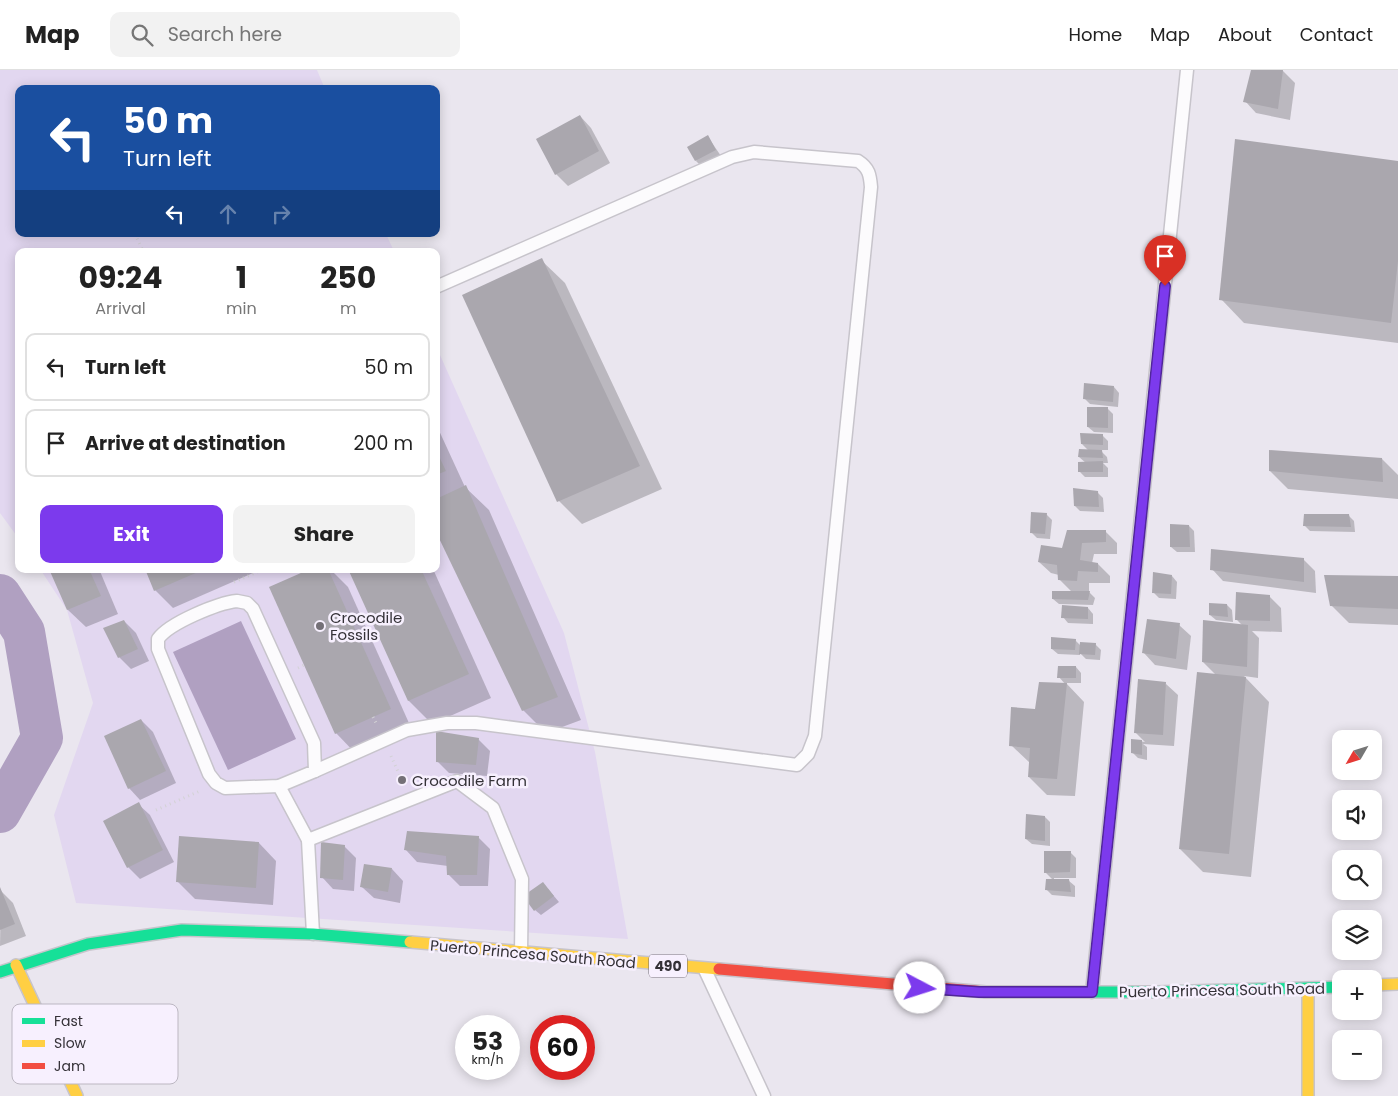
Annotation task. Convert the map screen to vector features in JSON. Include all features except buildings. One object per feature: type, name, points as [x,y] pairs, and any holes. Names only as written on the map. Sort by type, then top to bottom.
[{"type":"main road","name":"Puerto Princesa South Road","points":[[0,972],[16,965],[88,944],[182,930],[313,934],[705,970],[979,992],[1332,988]]},
{"type":"main road","points":[[16,965],[34,1004]]},
{"type":"main road","points":[[1382,985],[1398,984]]},
{"type":"main road","points":[[1308,989],[1308,1096]]},
{"type":"main road","points":[[71,1084],[77,1096]]},
{"type":"lane","points":[[1092,992],[1187,70]]},
{"type":"lane","points":[[315,771],[314,743],[254,609],[237,600],[226,602],[171,627],[158,639],[158,649],[209,774],[216,784],[225,788],[279,786],[315,771],[407,730],[446,723],[476,723],[797,764],[808,754],[815,736],[871,187],[870,175],[865,166],[858,161],[754,152],[732,157],[440,284]]},
{"type":"lane","points":[[308,840],[457,781],[493,808],[522,880],[521,952]]},
{"type":"lane","points":[[279,786],[308,840],[313,934]]},
{"type":"lane","points":[[705,970],[764,1096]]},
{"type":"path","points":[[156,810],[216,784]]},
{"type":"shaded area","points":[[0,70],[317,70],[323,85],[15,85],[15,237],[387,237],[393,248],[15,248],[15,534],[0,513]]},
{"type":"shaded area","points":[[440,355],[564,633],[595,752],[628,939],[76,903],[54,815],[93,703],[67,610],[43,573],[440,573]]},
{"type":"shaded area","points":[[241,621],[296,739],[228,770],[173,652]]},
{"type":"waterway","points":[[0,595],[24,632],[42,738],[0,812]]},
{"type":"traffic: fast","points":[[0,972],[88,944],[182,930],[313,934],[410,942]]},
{"type":"traffic: fast","points":[[986,992],[1156,992],[1332,987]]},
{"type":"traffic: slow","points":[[410,942],[719,969]]},
{"type":"traffic: slow","points":[[16,965],[34,1004]]},
{"type":"traffic: slow","points":[[1382,985],[1398,984]]},
{"type":"traffic: slow","points":[[1308,989],[1308,1096]]},
{"type":"traffic: slow","points":[[71,1084],[77,1096]]},
{"type":"traffic: jam","points":[[719,969],[986,992]]},
{"type":"place","name":"Crocodile Fossils","points":[[320,626]]},
{"type":"place","name":"Crocodile Farm","points":[[402,780]]},
{"type":"route","points":[[920,988],[979,992],[1092,992],[1165,286]]}]
